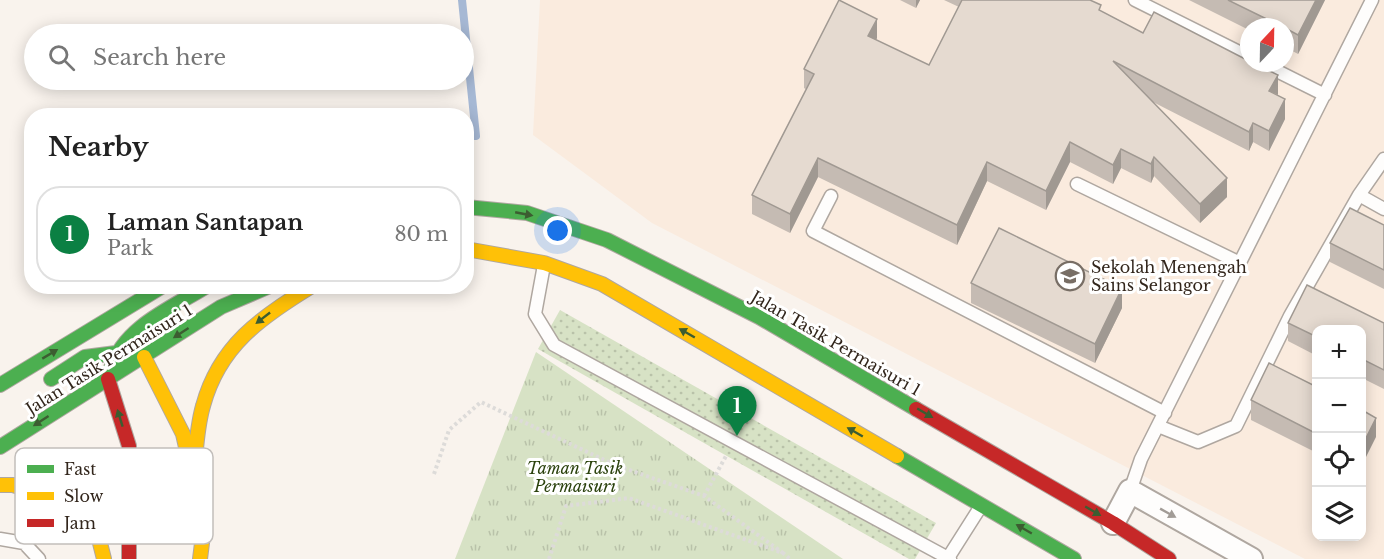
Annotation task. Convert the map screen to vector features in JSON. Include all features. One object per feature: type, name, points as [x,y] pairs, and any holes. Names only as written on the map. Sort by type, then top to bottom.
[{"type":"main road","name":"Jalan Tasik Permaisuri 1","points":[[474,208],[527,213],[607,240],[759,317],[799,346],[1113,523],[1169,559]]},
{"type":"main road","points":[[474,250],[544,263],[602,284],[778,381],[1074,559]]},
{"type":"main road","name":"Jalan Tasik Permaisuri 1","points":[[0,385],[150,294]]},
{"type":"main road","points":[[129,448],[108,379],[116,353],[137,329],[194,294]]},
{"type":"main road","name":"Jalan Tasik Permaisuri 1","points":[[0,447],[220,307],[251,294]]},
{"type":"main road","points":[[197,448],[203,405],[218,366],[239,337],[299,294]]},
{"type":"main road","points":[[38,386],[86,357],[116,353],[144,357],[183,434],[186,448]]},
{"type":"main road","points":[[0,485],[15,486]]},
{"type":"main road","points":[[100,544],[104,559]]},
{"type":"main road","points":[[200,559],[202,544]]},
{"type":"street","points":[[1113,523],[1130,491],[1251,559]]},
{"type":"lane","points":[[1135,0],[1240,52]]},
{"type":"lane","points":[[1130,491],[1141,459],[1372,0]]},
{"type":"lane","points":[[1280,72],[1325,94]]},
{"type":"lane","points":[[1158,426],[1198,442],[1236,426],[1290,316],[1359,195],[1384,159]]},
{"type":"lane","points":[[1077,184],[1240,263]]},
{"type":"lane","points":[[1359,195],[1384,208]]},
{"type":"lane","points":[[831,196],[813,231],[1165,412]]},
{"type":"lane","points":[[544,263],[535,314],[554,345],[949,558],[981,505]]},
{"type":"lane","points":[[0,539],[15,542]]},
{"type":"lane","points":[[25,544],[39,559]]},
{"type":"path","points":[[434,474],[449,430],[482,402],[615,465],[704,496],[790,559]]},
{"type":"path","points":[[704,496],[723,461]]},
{"type":"path","points":[[549,559],[566,506],[629,498],[783,553]]},
{"type":"shaded area","name":"Sekolah Menengah Sains Selangor","points":[[540,0],[1384,0],[1384,559],[1305,559],[652,223],[533,135]]},
{"type":"green space","points":[[560,310],[936,523],[915,559],[909,559],[538,349]]},
{"type":"green space","name":"Taman Tasik Permaisuri","points":[[536,352],[843,559],[455,559]]},
{"type":"building","points":[[839,0],[877,19],[868,36],[929,65],[962,0],[1090,0],[1101,5],[1099,10],[1143,33],[1154,12],[1240,56],[1240,72],[1272,72],[1278,75],[1269,91],[1285,99],[1269,131],[1253,123],[1249,132],[1113,61],[1227,178],[1200,204],[1154,157],[1151,164],[1121,149],[1113,165],[1070,142],[1046,191],[987,162],[957,225],[818,158],[790,214],[752,195],[814,74],[804,69]]},
{"type":"building","points":[[1228,0],[1316,0],[1298,35],[1294,33],[1294,18],[1265,18]]},
{"type":"building","points":[[1350,208],[1384,225],[1384,270],[1330,243]]},
{"type":"building","points":[[999,228],[1122,288],[1095,344],[971,283]]},
{"type":"building","points":[[1307,285],[1384,323],[1384,370],[1366,361],[1366,325],[1312,325],[1312,335],[1288,323]]},
{"type":"building","points":[[1269,363],[1312,384],[1312,431],[1251,400]]},
{"type":"building","points":[[1366,412],[1376,418],[1366,438]]},
{"type":"waterway","points":[[462,0],[464,24]]},
{"type":"waterway","points":[[471,90],[473,108]]},
{"type":"waterway","points":[[474,117],[476,136]]},
{"type":"traffic: fast","points":[[474,208],[527,213],[607,240],[759,317],[916,409]]},
{"type":"traffic: fast","points":[[0,385],[150,294]]},
{"type":"traffic: fast","points":[[111,368],[118,353],[138,329],[194,294]]},
{"type":"traffic: fast","points":[[0,447],[221,307],[251,294]]},
{"type":"traffic: fast","points":[[51,379],[85,357],[116,353],[144,357]]},
{"type":"traffic: fast","points":[[897,456],[1074,559]]},
{"type":"traffic: slow","points":[[474,250],[544,263],[602,284],[897,456]]},
{"type":"traffic: slow","points":[[196,448],[203,406],[220,366],[244,335],[276,309],[299,294]]},
{"type":"traffic: slow","points":[[144,357],[183,434],[186,448]]},
{"type":"traffic: slow","points":[[0,485],[15,486]]},
{"type":"traffic: slow","points":[[100,544],[104,559]]},
{"type":"traffic: slow","points":[[200,559],[202,544]]},
{"type":"traffic: jam","points":[[108,379],[129,448]]},
{"type":"traffic: jam","points":[[916,409],[1113,523],[1169,559]]},
{"type":"traffic: jam","points":[[129,544],[129,559]]},
{"type":"place","name":"Sekolah Menengah Sains Selangor","points":[[1070,276]]},
{"type":"place","name":"Laman Santapan","points":[[737,436]]}]
